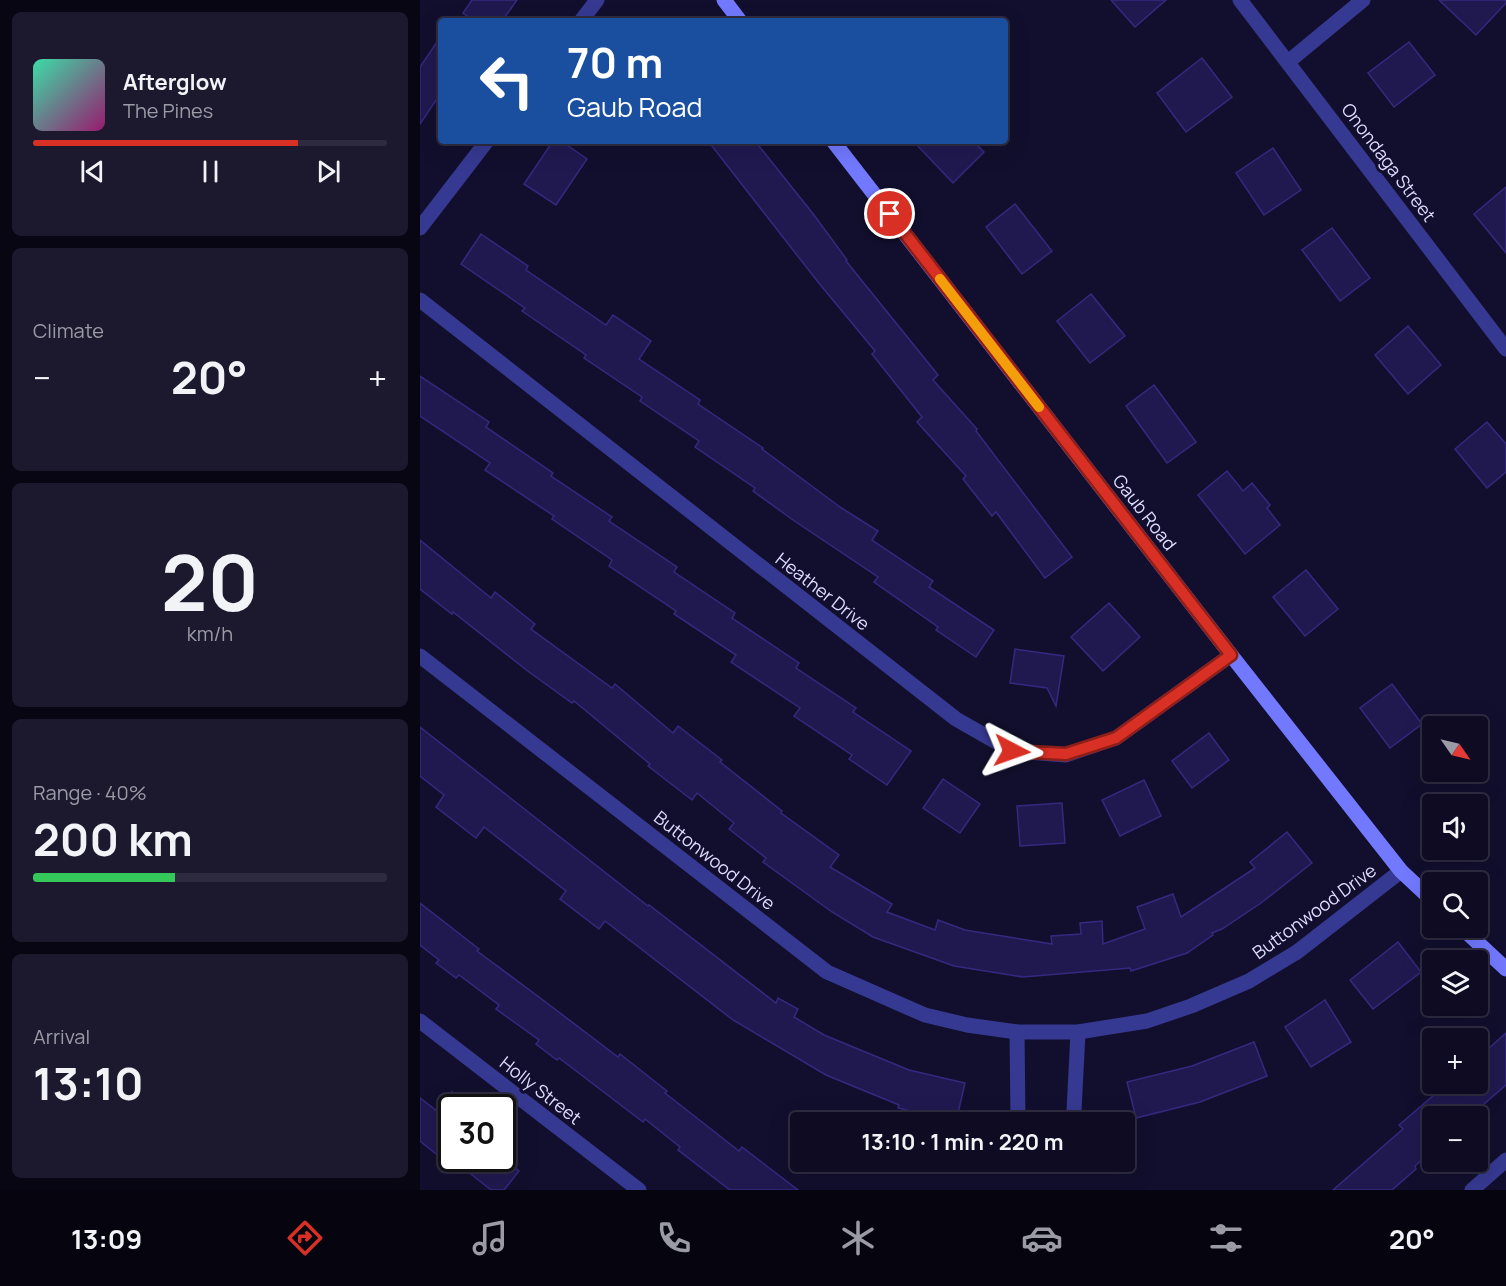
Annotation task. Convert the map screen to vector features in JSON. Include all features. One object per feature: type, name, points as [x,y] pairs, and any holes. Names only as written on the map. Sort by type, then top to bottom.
[{"type":"street","points":[[583,18],[597,0]]},
{"type":"street","points":[[724,0],[738,18]]},
{"type":"street","name":"Onondaga Street","points":[[1240,0],[1506,349]]},
{"type":"street","points":[[1288,62],[1363,0]]},
{"type":"street","points":[[420,228],[485,144]]},
{"type":"street","name":"Gaub Road","points":[[835,144],[1231,655],[1401,871],[1422,891]]},
{"type":"street","name":"Heather Drive","points":[[420,300],[956,719],[1012,751],[1066,754],[1116,738],[1231,655]]},
{"type":"street","name":"Buttonwood Drive","points":[[420,656],[827,972],[925,1015],[967,1025],[1017,1032],[1078,1032],[1146,1021],[1191,1006],[1249,981],[1297,952],[1401,871]]},
{"type":"street","points":[[1473,938],[1506,969]]},
{"type":"street","name":"Holly Street","points":[[420,1021],[639,1190]]},
{"type":"street","points":[[1017,1032],[1018,1112]]},
{"type":"street","points":[[1074,1112],[1078,1032]]},
{"type":"street","points":[[1472,1190],[1506,1160]]},
{"type":"building","points":[[472,0],[517,0],[504,18],[470,18],[463,13]]},
{"type":"building","points":[[1111,0],[1166,0],[1135,27]]},
{"type":"building","points":[[1439,0],[1506,0],[1506,3],[1476,35]]},
{"type":"building","points":[[438,40],[438,97],[420,124],[420,67]]},
{"type":"building","points":[[1409,42],[1435,75],[1394,107],[1368,73]]},
{"type":"building","points":[[1202,58],[1232,97],[1186,132],[1157,93]]},
{"type":"building","points":[[551,144],[565,144],[587,159],[556,205],[524,184]]},
{"type":"building","points":[[710,144],[757,144],[814,215],[846,261],[938,375],[933,380],[977,429],[976,431],[1072,557],[1045,578],[996,512],[992,516],[963,479],[966,476],[917,422],[922,417],[872,354],[875,351]]},
{"type":"building","points":[[916,144],[976,144],[984,152],[953,183]]},
{"type":"building","points":[[1273,148],[1301,190],[1264,215],[1236,173]]},
{"type":"building","points":[[1506,187],[1506,253],[1474,214]]},
{"type":"building","points":[[1015,204],[1052,251],[1022,274],[986,227]]},
{"type":"building","points":[[1332,228],[1370,278],[1340,301],[1302,250]]},
{"type":"building","points":[[481,234],[528,266],[526,270],[606,325],[613,315],[651,341],[639,359],[700,400],[698,404],[763,448],[840,507],[878,531],[872,540],[933,581],[929,587],[994,630],[976,657],[936,630],[938,627],[874,582],[878,577],[753,491],[755,488],[695,447],[699,441],[640,401],[642,397],[584,358],[586,355],[522,311],[525,308],[461,264]]},
{"type":"building","points":[[1091,294],[1125,336],[1090,363],[1057,321]]},
{"type":"building","points":[[1408,326],[1441,365],[1408,394],[1375,355]]},
{"type":"building","points":[[420,376],[489,422],[486,427],[553,473],[551,476],[612,517],[609,521],[677,567],[674,572],[735,613],[732,618],[799,663],[796,668],[856,708],[853,712],[911,751],[887,785],[849,759],[852,755],[794,716],[800,708],[731,662],[736,655],[674,614],[676,611],[609,566],[612,560],[552,519],[554,516],[485,470],[490,463],[420,416]]},
{"type":"building","points":[[1154,385],[1196,442],[1167,463],[1126,406]]},
{"type":"building","points":[[1487,422],[1506,444],[1506,472],[1487,488],[1455,449]]},
{"type":"building","points":[[1227,471],[1243,491],[1252,483],[1270,505],[1267,508],[1280,525],[1245,554],[1198,495]]},
{"type":"building","points":[[420,540],[491,598],[495,592],[535,624],[531,629],[612,688],[615,684],[673,733],[678,726],[722,760],[720,762],[782,811],[781,813],[839,855],[830,867],[892,904],[887,912],[935,930],[938,920],[965,930],[1052,944],[1051,936],[1081,934],[1080,923],[1102,921],[1103,944],[1145,929],[1137,907],[1173,894],[1181,917],[1255,868],[1250,862],[1287,832],[1312,863],[1261,903],[1222,929],[1212,933],[1213,935],[1187,953],[1131,971],[1130,968],[1023,977],[954,966],[873,937],[832,912],[763,862],[766,858],[729,829],[734,823],[697,793],[692,800],[648,766],[650,764],[574,701],[572,703],[529,672],[420,589]]},
{"type":"building","points":[[1306,570],[1338,609],[1305,636],[1273,597]]},
{"type":"building","points":[[1109,603],[1140,637],[1103,671],[1071,637]]},
{"type":"building","points":[[1015,649],[1064,656],[1056,706],[1047,688],[1010,683]]},
{"type":"building","points":[[1392,684],[1422,724],[1390,748],[1360,708]]},
{"type":"building","points":[[420,727],[776,1003],[778,998],[798,1009],[794,1017],[824,1035],[909,1070],[965,1083],[958,1112],[915,1112],[898,1108],[899,1105],[826,1075],[733,1020],[605,921],[599,929],[560,899],[566,891],[484,827],[476,838],[436,807],[444,795],[420,776]]},
{"type":"building","points":[[1209,733],[1229,760],[1192,788],[1172,761]]},
{"type":"building","points":[[943,779],[980,804],[960,833],[923,808]]},
{"type":"building","points":[[1144,780],[1161,816],[1120,836],[1102,800]]},
{"type":"building","points":[[1062,803],[1065,843],[1020,846],[1017,806]]},
{"type":"building","points":[[420,903],[479,949],[477,951],[618,1057],[620,1054],[739,1151],[742,1147],[798,1190],[730,1190],[678,1150],[680,1147],[645,1119],[643,1122],[559,1058],[557,1060],[536,1044],[539,1040],[496,1009],[499,1005],[459,975],[456,978],[436,963],[439,960],[420,945]]},
{"type":"building","points":[[1398,942],[1421,972],[1373,1009],[1350,980]]},
{"type":"building","points":[[1325,1000],[1351,1042],[1311,1067],[1285,1027]]},
{"type":"building","points":[[1506,1033],[1506,1085],[1482,1106],[1422,1106],[1422,1160],[1415,1166],[1416,1169],[1392,1190],[1333,1190],[1403,1129],[1399,1125],[1435,1094],[1488,1094],[1488,1049]]},
{"type":"building","points":[[1254,1042],[1267,1076],[1200,1102],[1136,1118],[1127,1082],[1192,1066]]},
{"type":"building","points":[[420,1098],[437,1111],[438,1151],[436,1154],[420,1141]]},
{"type":"building","points":[[516,1169],[519,1171],[504,1190],[491,1190],[471,1174],[472,1172],[516,1172]]},
{"type":"slow traffic","points":[[940,279],[1039,407]]},
{"type":"route","points":[[890,214],[1231,655],[1116,738],[1066,754],[1012,751]]}]
